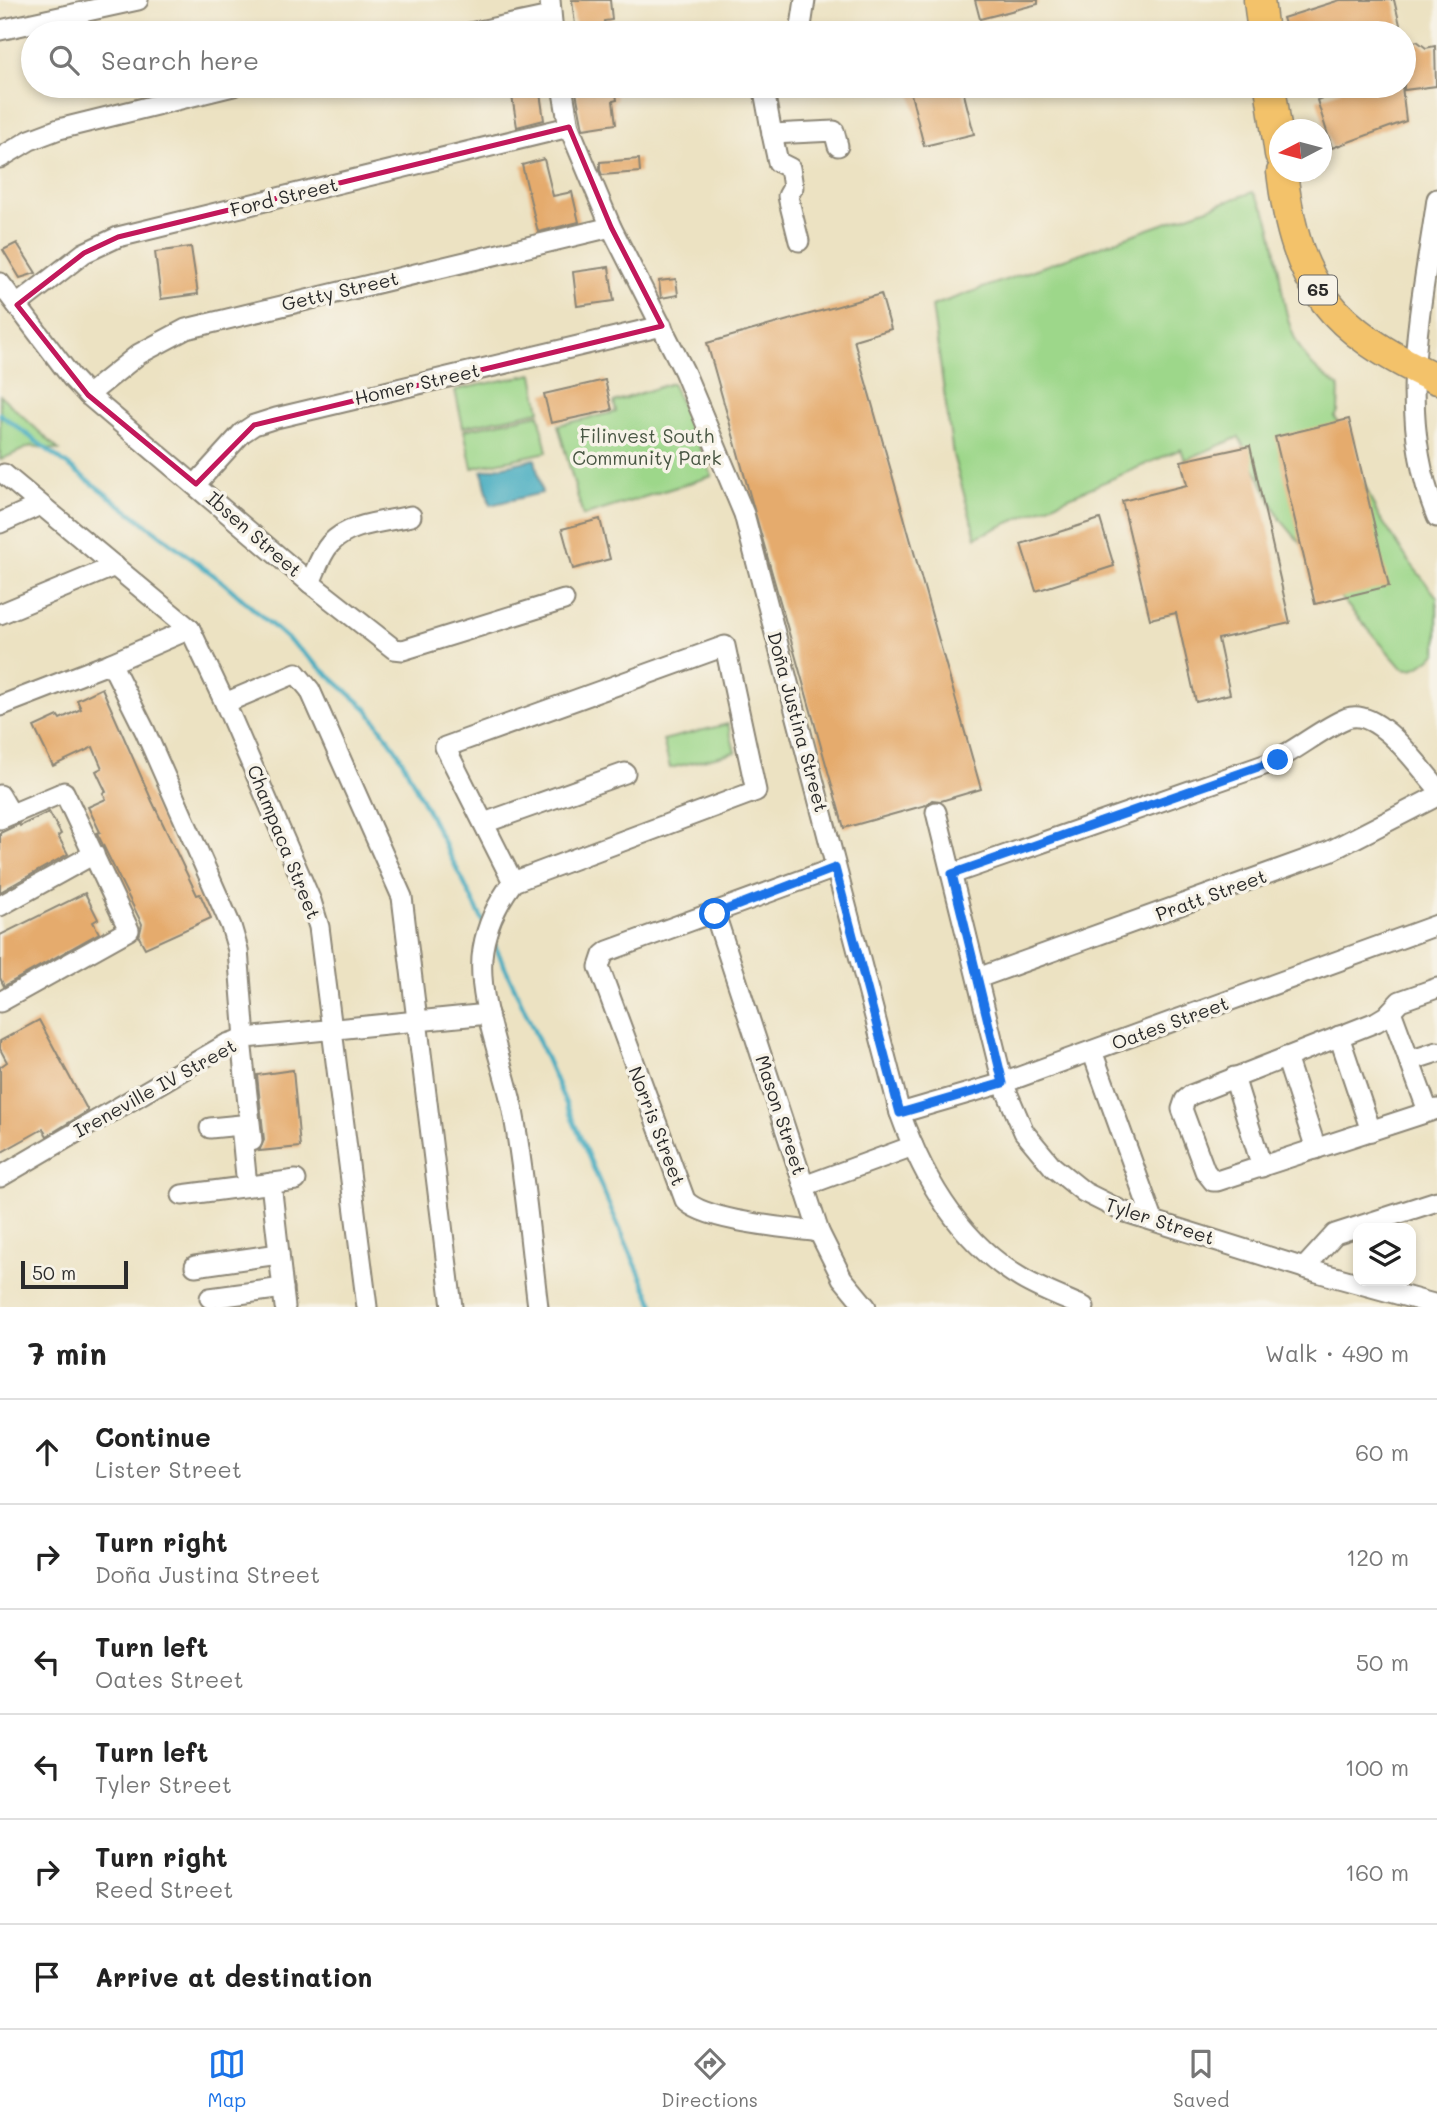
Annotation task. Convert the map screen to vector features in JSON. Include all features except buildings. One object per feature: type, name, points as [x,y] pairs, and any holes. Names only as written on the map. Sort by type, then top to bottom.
[{"type":"highway","points":[[1259,0],[1262,21]]},
{"type":"highway","points":[[1272,98],[1274,119]]},
{"type":"highway","name":"65","points":[[1283,182],[1295,244],[1306,270],[1321,294],[1340,318],[1361,337],[1426,374]]},
{"type":"street","points":[[41,21],[138,0]]},
{"type":"street","points":[[802,21],[805,0]]},
{"type":"street","points":[[527,21],[551,16]]},
{"type":"street","points":[[0,30],[21,25]]},
{"type":"street","points":[[0,158],[30,140],[59,129],[184,98]]},
{"type":"street","name":"Doña Justina Street","points":[[564,98],[569,127],[611,227],[684,370],[744,514],[900,1113],[913,1146],[941,1199],[989,1254],[1022,1278],[1084,1307]]},
{"type":"street","points":[[765,98],[778,162],[790,168],[793,187],[788,196],[799,241]]},
{"type":"street","name":"Ford Street","points":[[17,305],[84,253],[118,237],[569,127]]},
{"type":"street","points":[[772,134],[834,131],[838,146]]},
{"type":"street","points":[[1437,199],[1426,374],[1413,402],[1418,448],[1437,517]]},
{"type":"street","name":"Getty Street","points":[[88,395],[139,354],[187,329],[611,227]]},
{"type":"street","name":"Ibsen Street","points":[[0,283],[88,395],[310,583],[390,647],[398,651],[564,600]]},
{"type":"street","name":"Homer Street","points":[[196,484],[242,433],[254,425],[662,326]]},
{"type":"street","name":"Champaca Street","points":[[4,474],[190,629],[225,703],[311,901],[318,927],[367,1307]]},
{"type":"street","points":[[0,523],[40,505]]},
{"type":"street","points":[[310,583],[328,546],[340,535],[356,528],[411,516]]},
{"type":"street","points":[[0,614],[115,566]]},
{"type":"street","points":[[0,706],[190,629]]},
{"type":"street","points":[[513,882],[445,747],[725,646],[756,791],[513,882],[498,902],[483,949],[482,971],[488,1014],[519,1144],[540,1305]]},
{"type":"street","points":[[111,663],[145,731],[238,950],[252,1142]]},
{"type":"street","points":[[225,703],[296,673],[310,690],[402,897],[452,1307]]},
{"type":"street","points":[[952,874],[1267,764],[1349,718],[1362,717],[1376,722],[1437,786]]},
{"type":"street","points":[[484,823],[625,773]]},
{"type":"street","points":[[0,795],[6,816],[64,792],[129,930],[0,1002]]},
{"type":"street","name":"Pratt Street","points":[[978,978],[1330,851],[1437,796]]},
{"type":"street","name":"Tyler Street","points":[[936,812],[1003,1083],[1024,1132],[1060,1174],[1101,1202],[1304,1268],[1437,1305]]},
{"type":"street","points":[[0,906],[94,854]]},
{"type":"street","points":[[715,914],[835,868]]},
{"type":"street","name":"Norris Street","points":[[715,914],[608,951],[600,960],[600,974],[685,1200],[695,1208],[735,1219],[819,1232]]},
{"type":"street","name":"Mason Street","points":[[715,914],[819,1232],[842,1278],[866,1307]]},
{"type":"street","name":"Oates Street","points":[[900,1113],[1003,1083],[1437,925]]},
{"type":"street","points":[[1391,1010],[1409,1062],[1432,1110],[1213,1181],[1205,1171],[1183,1115],[1182,1104],[1191,1095],[1376,1022],[1400,1000],[1437,988]]},
{"type":"street","name":"Ireneville IV Street","points":[[0,1177],[227,1044],[243,1039],[488,1014]]},
{"type":"street","points":[[1339,1036],[1371,1131]]},
{"type":"street","points":[[1092,1051],[1153,1220]]},
{"type":"street","points":[[1409,1062],[1437,1052]]},
{"type":"street","points":[[1286,1057],[1316,1149]]},
{"type":"street","points":[[1234,1077],[1262,1167]]},
{"type":"street","points":[[210,1128],[240,1125],[247,1186]]},
{"type":"street","points":[[804,1186],[913,1146]]},
{"type":"street","points":[[182,1195],[296,1180]]},
{"type":"street","points":[[271,1184],[279,1254],[284,1298],[211,1303],[200,1265],[279,1254]]},
{"type":"street","points":[[1304,1268],[1335,1234],[1437,1201]]},
{"type":"highlighted area","points":[[569,127],[611,227],[662,326],[254,425],[196,484],[88,395],[17,305],[84,253],[118,237]]},
{"type":"green space","points":[[1253,192],[1263,206],[1274,239],[1292,332],[1302,352],[1317,370],[1339,386],[1338,412],[1335,417],[1377,513],[1437,597],[1437,653],[1416,668],[1401,667],[1327,582],[1309,553],[1280,519],[1239,437],[1185,460],[1181,449],[976,537],[953,455],[932,306]]},
{"type":"green space","points":[[533,374],[540,411],[463,427],[455,390]]},
{"type":"green space","name":"Filinvest South Community Park","points":[[672,383],[712,476],[583,516],[558,425],[616,412],[614,402]]},
{"type":"green space","points":[[0,395],[59,450],[31,446],[0,460]]},
{"type":"green space","points":[[539,414],[547,452],[472,468],[464,430]]},
{"type":"green space","points":[[728,724],[735,752],[670,768],[663,740]]},
{"type":"water","points":[[535,459],[542,493],[490,505],[482,471]]},
{"type":"waterway","points":[[0,414],[224,583],[367,709],[398,752],[484,923]]},
{"type":"waterway","points":[[492,940],[655,1307]]},
{"type":"route","points":[[715,914],[835,868],[900,1113],[1003,1083],[952,874],[1278,760]]}]
